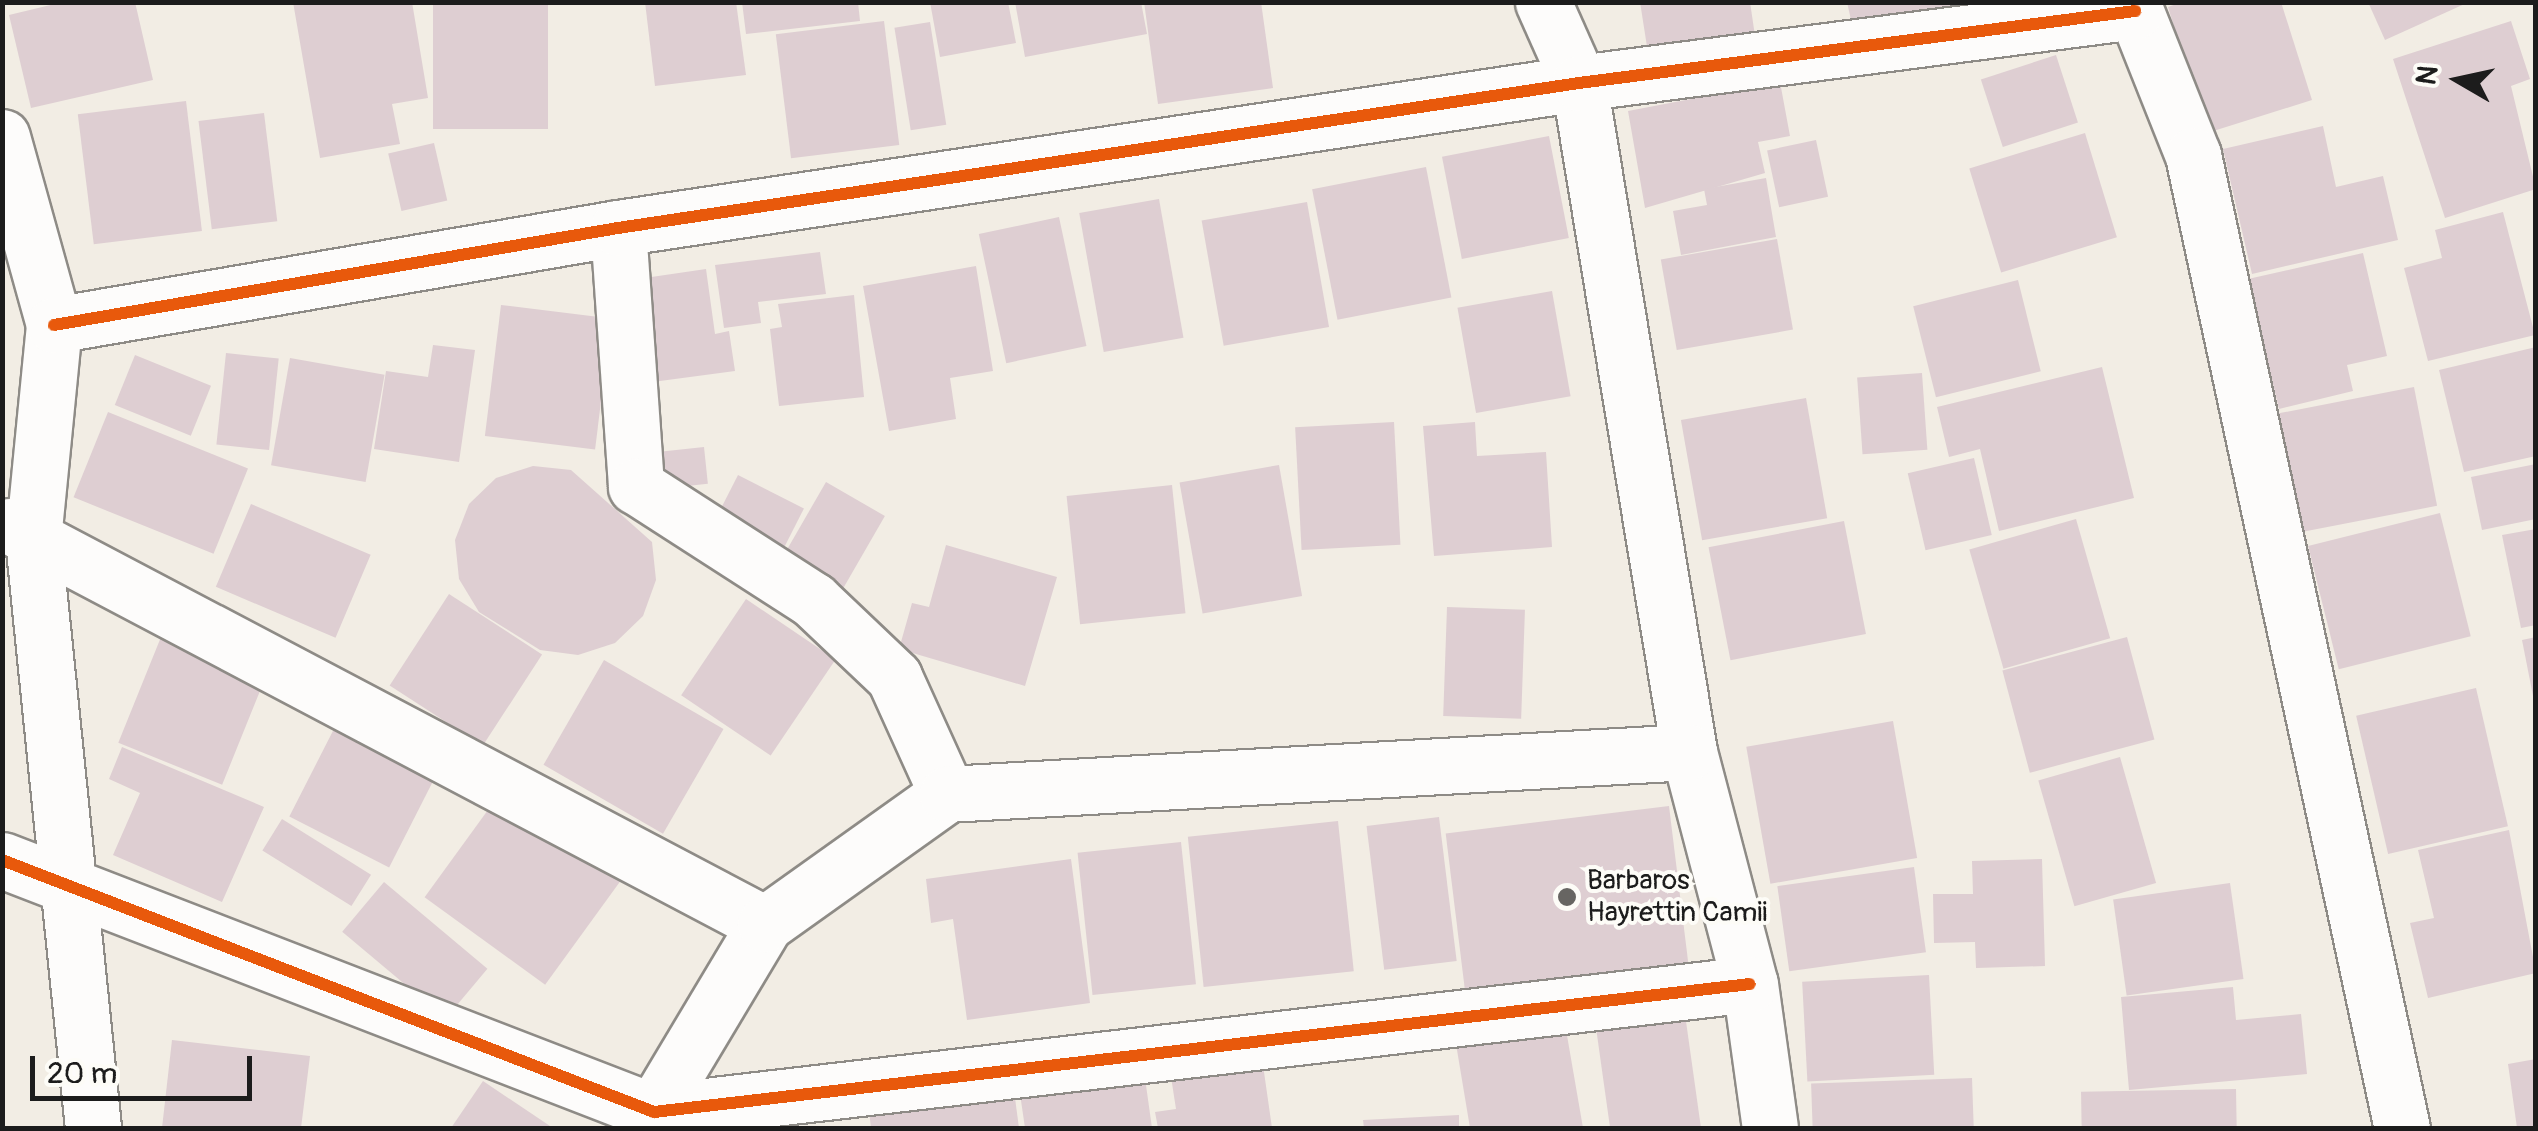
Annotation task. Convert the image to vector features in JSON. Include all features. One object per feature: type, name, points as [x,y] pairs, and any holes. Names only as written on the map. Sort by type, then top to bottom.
[{"type":"street","points":[[1543,2],[1578,83],[1689,752],[1750,984],[1770,1128]]},
{"type":"street","points":[[54,325],[618,228],[1578,83],[2133,7],[2194,155],[2402,1128]]},
{"type":"street","points":[[2,136],[54,325],[18,531],[94,1128]]},
{"type":"street","points":[[618,228],[636,486],[813,600],[894,677],[947,794]]},
{"type":"street","points":[[18,531],[766,924]]},
{"type":"street","points":[[648,1120],[766,924],[947,794],[1689,752]]},
{"type":"street","points":[[2,860],[648,1120],[1750,984]]},
{"type":"building","points":[[63,2],[135,2],[153,80],[31,108],[9,15]]},
{"type":"building","points":[[293,2],[412,2],[428,98],[392,104],[400,144],[320,158]]},
{"type":"building","points":[[433,2],[548,2],[548,129],[433,129]]},
{"type":"building","points":[[645,2],[736,2],[746,75],[655,86]]},
{"type":"building","points":[[742,2],[858,2],[860,21],[746,34]]},
{"type":"building","points":[[930,2],[1008,2],[1016,43],[940,57]]},
{"type":"building","points":[[1015,2],[1141,2],[1147,34],[1025,57]]},
{"type":"building","points":[[1144,2],[1261,2],[1273,88],[1158,104]]},
{"type":"building","points":[[1640,2],[1750,2],[1755,36],[1648,53]]},
{"type":"building","points":[[1847,2],[1960,2],[1960,4],[1853,29]]},
{"type":"building","points":[[2182,2],[2281,2],[2312,100],[2207,133],[2168,7]]},
{"type":"building","points":[[2368,2],[2469,2],[2385,40]]},
{"type":"building","points":[[884,21],[899,145],[791,158],[776,34]]},
{"type":"building","points":[[2511,21],[2530,79],[2511,86],[2536,189],[2445,218],[2393,59]]},
{"type":"building","points":[[930,22],[946,125],[911,130],[894,28]]},
{"type":"building","points":[[2056,55],[2078,123],[2003,147],[1981,79]]},
{"type":"building","points":[[1780,82],[1790,136],[1758,142],[1765,173],[1645,208],[1628,111]]},
{"type":"building","points":[[186,101],[202,231],[94,244],[78,114]]},
{"type":"building","points":[[264,113],[277,221],[212,229],[198,121]]},
{"type":"building","points":[[2323,126],[2336,187],[2383,176],[2398,240],[2252,274],[2223,149]]},
{"type":"building","points":[[2085,133],[2117,237],[2001,273],[1969,168]]},
{"type":"building","points":[[1549,136],[1569,238],[1462,259],[1442,157]]},
{"type":"building","points":[[1816,140],[1828,197],[1779,207],[1767,150]]},
{"type":"building","points":[[434,143],[447,200],[401,211],[388,154]]},
{"type":"building","points":[[1426,167],[1451,298],[1338,320],[1312,189]]},
{"type":"building","points":[[1766,178],[1776,237],[1681,255],[1673,211],[1707,205],[1704,189]]},
{"type":"building","points":[[1159,199],[1183,338],[1104,352],[1079,213]]},
{"type":"building","points":[[1307,202],[1329,327],[1224,346],[1202,221]]},
{"type":"building","points":[[2503,212],[2535,335],[2428,361],[2404,268],[2442,258],[2435,230]]},
{"type":"building","points":[[1059,217],[1086,346],[1006,363],[979,234]]},
{"type":"building","points":[[1777,239],[1793,330],[1677,350],[1661,259]]},
{"type":"building","points":[[820,252],[826,294],[758,302],[761,323],[724,328],[715,265]]},
{"type":"building","points":[[2363,253],[2387,356],[2347,365],[2353,391],[2279,409],[2248,279]]},
{"type":"building","points":[[976,266],[993,371],[950,378],[956,419],[889,431],[863,286]]},
{"type":"building","points":[[706,269],[715,334],[729,331],[735,371],[645,383],[631,280]]},
{"type":"building","points":[[2018,280],[2041,371],[1936,397],[1913,306]]},
{"type":"building","points":[[1552,291],[1571,396],[1476,413],[1457,308]]},
{"type":"building","points":[[854,295],[864,397],[779,406],[770,329],[782,327],[778,304]]},
{"type":"building","points":[[501,305],[611,319],[595,450],[485,436]]},
{"type":"building","points":[[433,345],[475,350],[459,462],[374,449],[386,371],[428,377]]},
{"type":"building","points":[[2536,347],[2536,456],[2464,472],[2439,370]]},
{"type":"building","points":[[226,353],[279,359],[269,450],[216,444]]},
{"type":"building","points":[[135,355],[211,386],[191,436],[115,405]]},
{"type":"building","points":[[290,358],[385,375],[366,482],[271,465]]},
{"type":"building","points":[[2102,367],[2134,498],[1999,531],[1980,449],[1949,457],[1937,407]]},
{"type":"building","points":[[1922,373],[1927,450],[1863,454],[1857,378]]},
{"type":"building","points":[[2414,387],[2437,506],[2302,532],[2279,413]]},
{"type":"building","points":[[1806,398],[1827,518],[1702,540],[1681,420]]},
{"type":"building","points":[[108,412],[248,469],[214,554],[74,497]]},
{"type":"building","points":[[1394,422],[1400,545],[1302,550],[1295,427]]},
{"type":"building","points":[[1475,422],[1477,456],[1546,452],[1552,547],[1434,556],[1423,426]]},
{"type":"building","points":[[704,447],[708,484],[666,488],[662,451]]},
{"type":"building","points":[[1974,458],[1992,535],[1926,550],[1908,473]]},
{"type":"building","points":[[2536,464],[2536,519],[2482,530],[2471,477]]},
{"type":"building","points":[[1279,465],[1302,596],[1203,614],[1180,483]]},
{"type":"building","points":[[533,466],[571,470],[652,542],[656,580],[643,616],[615,643],[578,655],[540,650],[479,612],[459,579],[455,540],[469,504],[496,478]]},
{"type":"building","points":[[738,475],[804,509],[778,559],[712,526]]},
{"type":"building","points":[[826,482],[885,516],[841,592],[782,558]]},
{"type":"building","points":[[1172,485],[1185,613],[1080,624],[1067,496]]},
{"type":"building","points":[[251,504],[371,555],[335,638],[216,587]]},
{"type":"building","points":[[2440,513],[2471,636],[2339,669],[2308,546]]},
{"type":"building","points":[[2076,519],[2110,638],[2003,669],[1969,550]]},
{"type":"building","points":[[1844,521],[1866,634],[1730,660],[1709,547]]},
{"type":"building","points":[[2536,529],[2536,625],[2521,628],[2502,535]]},
{"type":"building","points":[[946,545],[1057,577],[1025,686],[899,649],[912,603],[929,607]]},
{"type":"building","points":[[449,594],[542,654],[483,746],[390,685]]},
{"type":"building","points":[[746,599],[836,659],[771,756],[681,695]]},
{"type":"building","points":[[1447,607],[1525,610],[1521,719],[1443,716]]},
{"type":"building","points":[[161,637],[265,679],[222,785],[118,743]]},
{"type":"building","points":[[2127,637],[2154,739],[2030,773],[2002,670]]},
{"type":"building","points":[[2536,637],[2536,700],[2534,701],[2522,640]]},
{"type":"building","points":[[604,660],[724,729],[663,834],[544,765]]},
{"type":"building","points":[[2476,688],[2508,826],[2388,854],[2356,716]]},
{"type":"building","points":[[1893,721],[1917,858],[1770,884],[1746,747]]},
{"type":"building","points":[[337,723],[437,774],[389,867],[289,817]]},
{"type":"building","points":[[122,747],[264,807],[222,902],[113,855],[140,793],[109,779]]},
{"type":"building","points":[[2120,757],[2156,883],[2074,906],[2038,780]]},
{"type":"building","points":[[501,792],[622,880],[545,985],[425,897]]},
{"type":"building","name":"Barbaros Hayrettin Camii","points":[[1669,806],[1689,970],[1466,997],[1446,833]]},
{"type":"building","points":[[1439,817],[1457,961],[1384,970],[1367,826]]},
{"type":"building","points":[[282,819],[371,875],[351,906],[262,850]]},
{"type":"building","points":[[1338,821],[1354,971],[1204,987],[1188,837]]},
{"type":"building","points":[[2509,830],[2536,973],[2428,998],[2410,923],[2434,918],[2418,850]]},
{"type":"building","points":[[1181,842],[1196,984],[1093,995],[1078,853]]},
{"type":"building","points":[[1071,859],[1090,1003],[967,1020],[953,919],[931,923],[926,879]]},
{"type":"building","points":[[2042,859],[2045,966],[1976,968],[1975,942],[1934,943],[1933,894],[1973,894],[1972,861]]},
{"type":"building","points":[[1914,867],[1926,952],[1789,971],[1777,886]]},
{"type":"building","points":[[384,882],[487,969],[446,1019],[342,932]]},
{"type":"building","points":[[2230,883],[2243,979],[2127,995],[2113,899]]},
{"type":"building","points":[[1929,975],[1934,1075],[1807,1082],[1802,982]]},
{"type":"building","points":[[2233,987],[2236,1020],[2301,1014],[2307,1074],[2129,1090],[2121,997]]},
{"type":"building","points":[[1683,1000],[1701,1128],[1610,1128],[1594,1013]]},
{"type":"building","points":[[1564,1018],[1583,1128],[1470,1128],[1455,1038]]},
{"type":"building","points":[[172,1040],[310,1056],[301,1128],[162,1128]]},
{"type":"building","points":[[1261,1051],[1272,1128],[1158,1128],[1155,1112],[1176,1109],[1169,1064]]},
{"type":"building","points":[[2536,1059],[2536,1128],[2517,1128],[2508,1064]]},
{"type":"building","points":[[1143,1064],[1152,1128],[1025,1128],[1018,1080]]},
{"type":"building","points":[[1972,1078],[1974,1128],[1813,1128],[1811,1084]]},
{"type":"building","points":[[483,1081],[553,1128],[451,1128]]},
{"type":"building","points":[[1013,1083],[1019,1128],[871,1128],[868,1102]]},
{"type":"building","points":[[2236,1089],[2237,1128],[2082,1128],[2081,1092]]},
{"type":"building","points":[[1459,1115],[1459,1128],[1364,1128],[1363,1120]]},
{"type":"cycle path","points":[[54,325],[618,228],[1579,83],[2135,11]]},
{"type":"cycle path","points":[[2,860],[654,1112],[1750,984]]},
{"type":"place","name":"Barbaros Hayrettin Camii","points":[[1567,897]]}]
